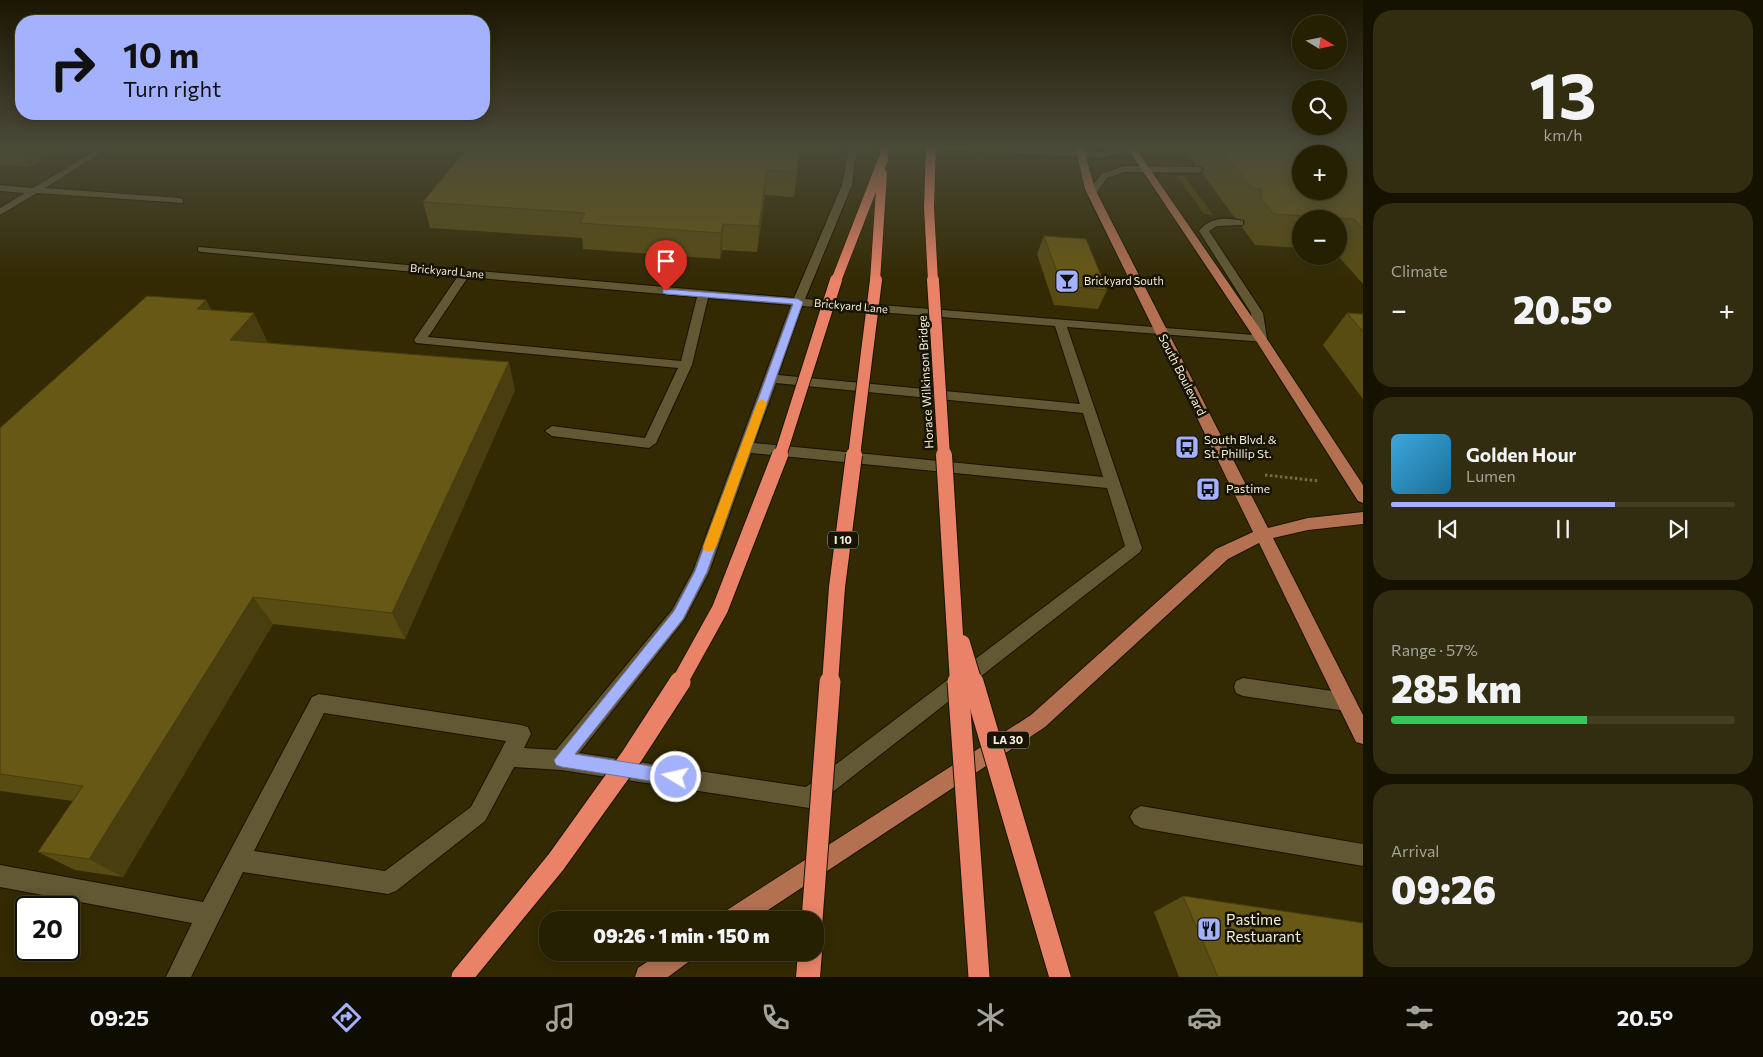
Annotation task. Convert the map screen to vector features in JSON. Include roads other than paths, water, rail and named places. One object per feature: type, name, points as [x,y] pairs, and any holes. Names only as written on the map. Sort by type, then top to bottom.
[{"type":"highway","points":[[462,977],[556,862],[632,756],[685,674],[720,608],[773,478],[835,283],[869,192]]},
{"type":"highway","name":"I 10","points":[[813,911],[837,587],[874,305],[881,192]]},
{"type":"highway","name":"Horace Wilkinson Bridge","points":[[930,192],[954,616]]},
{"type":"highway","points":[[954,616],[978,977]]},
{"type":"highway","points":[[954,616],[1060,977]]},
{"type":"highway","points":[[808,977],[809,961]]},
{"type":"main road","points":[[1159,192],[1261,338],[1363,497]]},
{"type":"main road","name":"South Boulevard","points":[[1092,193],[1363,735]]},
{"type":"main road","points":[[1263,535],[1301,524],[1363,518]]},
{"type":"main road","name":"LA 30","points":[[746,911],[1038,721],[1145,625],[1212,561],[1242,542],[1263,535]]},
{"type":"main road","points":[[647,977],[670,961]]},
{"type":"street","points":[[0,212],[33,192]]},
{"type":"street","points":[[43,192],[180,201]]},
{"type":"street","points":[[562,760],[678,615],[701,572],[798,302],[844,192]]},
{"type":"street","points":[[1240,223],[1223,221],[1214,223],[1206,226],[1204,231],[1257,313],[1261,338]]},
{"type":"street","name":"Brickyard Lane","points":[[202,249],[798,302],[1261,338]]},
{"type":"street","points":[[465,273],[420,340],[686,365]]},
{"type":"street","points":[[552,431],[649,443],[686,365],[703,294]]},
{"type":"street","points":[[508,758],[562,760],[810,798],[1134,548],[1060,323]]},
{"type":"street","points":[[771,378],[1088,410]]},
{"type":"street","points":[[746,447],[1113,483]]},
{"type":"street","points":[[1243,688],[1346,702]]},
{"type":"street","points":[[178,977],[209,915],[319,703],[521,734],[478,814],[388,884],[238,860]]},
{"type":"street","points":[[1142,817],[1363,855]]},
{"type":"street","points":[[0,876],[209,915]]},
{"type":"place","name":"Brickyard South","points":[[1067,281]]},
{"type":"place","name":"South Blvd. & St. Phillip St.","points":[[1187,447]]},
{"type":"place","name":"Pastime","points":[[1208,489]]},
{"type":"place","name":"Pastime Restuarant","points":[[1209,929]]}]
